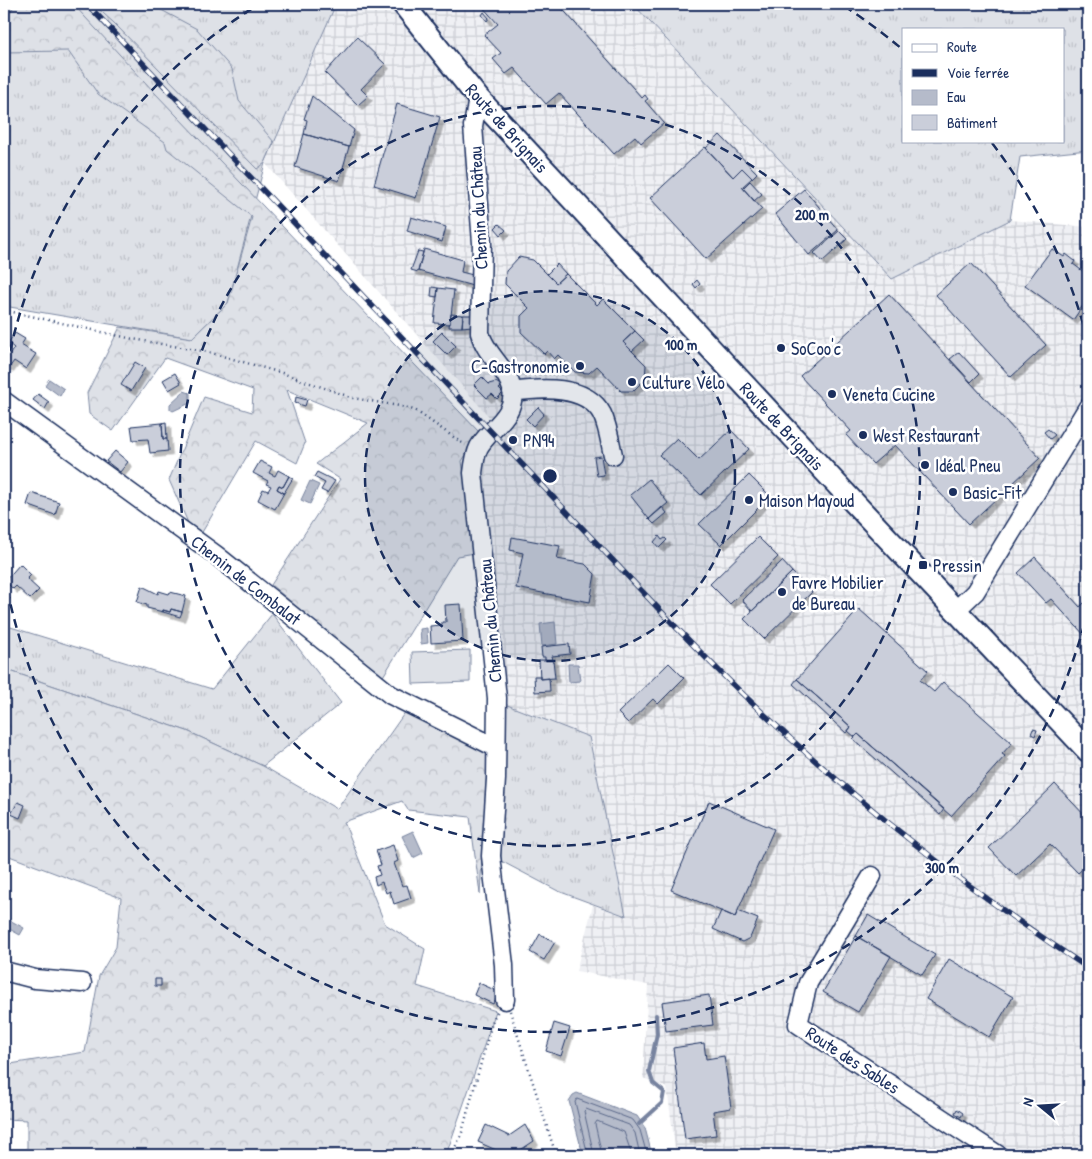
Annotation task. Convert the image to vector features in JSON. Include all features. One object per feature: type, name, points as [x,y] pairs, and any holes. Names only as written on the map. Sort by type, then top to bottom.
[{"type":"main road","name":"Route de Brignais","points":[[403,4],[478,98],[955,611],[1088,751]]},
{"type":"street","name":"Chemin du Château","points":[[478,98],[473,126],[482,243],[480,333],[484,346],[504,372],[512,392]]},
{"type":"street","points":[[478,450],[506,416],[512,402],[512,392],[558,390],[574,393],[591,400],[602,413],[613,455]]},
{"type":"street","name":"Chemin de Combalat","points":[[4,401],[216,555],[391,695],[495,747]]},
{"type":"street","points":[[955,611],[975,592],[1088,407]]},
{"type":"street","name":"Chemin du Château","points":[[478,450],[474,467],[474,484],[483,550],[497,698],[496,779],[491,856],[504,965],[506,1000]]},
{"type":"street","name":"Route des Sables","points":[[872,876],[808,983],[798,1024],[998,1155]]},
{"type":"street","points":[[4,971],[35,979],[82,983]]},
{"type":"path","points":[[4,310],[133,339],[215,353],[282,373],[353,398],[405,407],[416,411],[456,440],[478,450]]},
{"type":"path","points":[[452,1155],[461,1136],[493,1019],[506,1000]]},
{"type":"path","points":[[506,1000],[556,1155]]},
{"type":"shaded area","points":[[336,4],[633,4],[892,279],[1010,220],[1088,227],[1088,1155],[676,1155],[667,1088],[643,1078],[648,985],[576,971],[593,905],[625,916],[502,703],[478,469],[500,429],[265,163]]},
{"type":"green space","points":[[4,4],[336,4],[265,163],[228,303],[192,338],[4,306]]},
{"type":"green space","points":[[11,4],[73,4],[155,93],[480,433],[462,461],[475,553],[457,556],[382,678],[271,585],[340,479],[316,464],[368,423],[287,390],[305,443],[297,463],[256,441],[201,534],[189,525],[169,480],[204,397],[252,412],[253,390],[165,358],[113,431],[89,414],[87,393],[120,327],[192,338],[228,303],[252,217],[167,149],[165,142],[98,94],[68,51],[5,52],[4,24],[13,7]]},
{"type":"green space","points":[[93,4],[150,4],[197,29],[232,69],[239,101],[274,142],[265,163],[257,169],[114,23]]},
{"type":"green space","points":[[633,4],[1088,4],[1088,150],[1020,157],[1010,220],[892,279]]},
{"type":"green space","points":[[272,614],[341,703],[263,766],[187,731],[4,669],[4,625],[212,689]]},
{"type":"green space","points":[[470,650],[470,682],[413,684],[412,652]]},
{"type":"green space","points":[[4,669],[187,731],[263,766],[337,809],[408,708],[488,748],[480,894],[470,817],[408,810],[402,801],[344,822],[385,924],[425,949],[417,986],[496,1011],[446,1155],[27,1155],[27,1120],[4,1119],[4,1065],[85,1052],[99,976],[116,947],[121,898],[4,854]]},
{"type":"green space","points":[[502,703],[589,737],[626,916],[558,891],[501,861]]},
{"type":"water","points":[[49,379],[64,389],[60,396],[45,385]]},
{"type":"water","points":[[184,391],[190,393],[190,403],[173,411],[170,409],[170,404]]},
{"type":"water","points":[[310,481],[319,485],[310,504],[301,500]]},
{"type":"water","points":[[555,622],[557,644],[542,646],[540,624]]},
{"type":"water","points":[[427,628],[428,643],[421,644],[420,629]]},
{"type":"water","points":[[568,664],[578,664],[580,681],[569,682]]},
{"type":"water","points":[[413,831],[423,853],[413,858],[402,836]]},
{"type":"water","points":[[4,917],[24,928],[20,935],[4,926]]},
{"type":"water","points":[[577,1093],[637,1116],[645,1128],[652,1155],[583,1155],[569,1101]]},
{"type":"building","points":[[480,4],[558,4],[642,98],[645,95],[648,99],[645,101],[664,123],[641,143],[635,136],[614,154],[559,93],[546,104],[514,68],[506,74],[493,59],[501,53],[484,35],[498,24]]},
{"type":"building","points":[[484,12],[489,18],[487,21],[482,15]]},
{"type":"building","points":[[357,37],[385,64],[361,89],[368,96],[358,105],[325,73]]},
{"type":"building","points":[[312,96],[354,130],[349,147],[304,134],[307,120],[304,119]]},
{"type":"building","points":[[397,104],[440,117],[416,198],[374,185]]},
{"type":"building","points":[[304,134],[349,147],[339,181],[295,167]]},
{"type":"building","points":[[720,135],[757,173],[752,178],[742,168],[733,177],[706,148]]},
{"type":"building","points":[[705,147],[733,177],[742,168],[752,178],[742,187],[762,209],[706,259],[650,198]]},
{"type":"building","points":[[750,181],[762,194],[754,201],[743,188]]},
{"type":"building","points":[[804,189],[838,230],[809,255],[775,214]]},
{"type":"building","points":[[411,217],[446,227],[442,242],[407,231]]},
{"type":"building","points":[[499,224],[506,230],[501,235],[495,228]]},
{"type":"building","points":[[839,231],[847,239],[822,262],[814,253]]},
{"type":"building","points":[[424,249],[463,260],[461,272],[473,275],[473,286],[418,271]]},
{"type":"building","points":[[1052,249],[1064,257],[1066,254],[1075,261],[1073,264],[1088,275],[1088,298],[1073,320],[1025,285]]},
{"type":"building","points":[[418,251],[423,252],[418,272],[411,270]]},
{"type":"building","points":[[519,257],[533,260],[556,283],[566,274],[597,305],[603,299],[635,331],[623,342],[646,365],[645,379],[633,391],[621,391],[597,366],[589,373],[575,372],[558,355],[554,359],[547,351],[544,354],[521,332],[521,316],[529,308],[505,284],[506,271]]},
{"type":"building","points":[[971,263],[1046,345],[1011,377],[936,295]]},
{"type":"building","points":[[557,264],[566,274],[556,283],[547,274]]},
{"type":"building","points":[[697,280],[700,284],[696,288],[693,284]]},
{"type":"building","points":[[432,287],[438,288],[437,297],[431,296]]},
{"type":"building","points":[[438,288],[454,290],[450,324],[434,323]]},
{"type":"building","points":[[889,294],[1040,458],[969,524],[895,445],[873,464],[846,435],[851,431],[800,376]]},
{"type":"building","points":[[451,314],[463,315],[462,327],[449,327]]},
{"type":"building","points":[[463,315],[472,315],[472,326],[462,327]]},
{"type":"building","points":[[635,331],[644,340],[632,351],[623,342]]},
{"type":"building","points":[[442,332],[456,346],[447,355],[433,341]]},
{"type":"building","points":[[15,333],[25,339],[21,345],[36,354],[26,369],[14,361],[9,368],[4,365],[4,350],[10,354],[14,348],[8,343]]},
{"type":"building","points":[[959,352],[979,374],[971,382],[950,359]]},
{"type":"building","points":[[135,362],[145,368],[131,391],[121,385]]},
{"type":"building","points":[[175,373],[181,383],[169,390],[163,380]]},
{"type":"building","points":[[482,377],[489,384],[496,382],[502,386],[499,389],[503,393],[497,399],[492,394],[487,398],[474,385]]},
{"type":"building","points":[[38,394],[49,402],[45,409],[33,400]]},
{"type":"building","points":[[296,397],[307,400],[305,406],[295,403]]},
{"type":"building","points":[[538,407],[544,414],[533,426],[526,419]]},
{"type":"building","points":[[166,422],[167,439],[163,439],[162,423]]},
{"type":"building","points":[[162,423],[163,439],[167,439],[168,451],[150,453],[148,439],[133,440],[131,426]]},
{"type":"building","points":[[1048,429],[1055,435],[1050,439],[1044,432]]},
{"type":"building","points":[[731,430],[749,449],[701,495],[659,455],[677,438],[699,460]]},
{"type":"building","points":[[115,451],[128,462],[120,472],[106,461]]},
{"type":"building","points":[[601,456],[604,475],[597,476],[594,457]]},
{"type":"building","points":[[260,461],[272,467],[269,473],[275,476],[278,470],[289,476],[283,487],[279,485],[277,489],[284,493],[275,509],[258,500],[263,489],[268,491],[271,486],[266,484],[268,481],[253,473]]},
{"type":"building","points":[[317,472],[335,481],[327,493],[321,490],[325,483],[314,477]]},
{"type":"building","points":[[749,475],[770,496],[721,545],[699,524]]},
{"type":"building","points":[[289,476],[293,478],[284,493],[277,489],[279,485],[283,487]]},
{"type":"building","points":[[649,479],[668,503],[649,519],[630,495]]},
{"type":"building","points":[[31,493],[59,502],[55,515],[27,505]]},
{"type":"building","points":[[662,507],[667,513],[654,524],[649,519]]},
{"type":"building","points":[[659,536],[662,540],[665,538],[667,540],[659,548],[654,542]]},
{"type":"building","points":[[512,537],[560,546],[557,559],[585,564],[595,574],[590,602],[516,588],[523,553],[510,550]]},
{"type":"building","points":[[758,537],[778,557],[730,604],[710,584]]},
{"type":"building","points":[[1035,557],[1080,607],[1088,599],[1088,639],[1051,599],[1046,603],[1018,573]]},
{"type":"building","points":[[782,561],[792,572],[752,611],[742,600]]},
{"type":"building","points":[[20,564],[31,575],[27,579],[39,590],[30,599],[16,586],[13,589],[5,581]]},
{"type":"building","points":[[792,572],[812,592],[764,639],[744,619]]},
{"type":"building","points":[[142,586],[158,594],[159,591],[186,596],[182,612],[171,609],[170,612],[163,610],[163,612],[147,608],[147,605],[137,602]]},
{"type":"building","points":[[461,604],[463,641],[431,643],[430,626],[442,625],[442,622],[446,622],[445,605]]},
{"type":"building","points":[[171,609],[182,612],[180,617],[163,612],[163,610],[170,612]]},
{"type":"building","points":[[859,609],[928,671],[920,680],[934,692],[943,682],[1012,743],[1002,754],[1005,756],[951,816],[858,734],[855,737],[848,731],[851,727],[797,679]]},
{"type":"building","points":[[569,644],[570,654],[552,656],[553,660],[545,660],[545,657],[542,657],[541,647]]},
{"type":"building","points":[[539,660],[553,660],[555,678],[540,679]]},
{"type":"building","points":[[669,663],[684,678],[658,704],[653,699],[628,723],[618,713]]},
{"type":"building","points":[[534,676],[540,676],[540,679],[549,678],[550,691],[535,692]]},
{"type":"building","points":[[797,679],[851,727],[846,733],[793,684]]},
{"type":"building","points":[[1033,729],[1037,730],[1035,736],[1031,734]]},
{"type":"building","points":[[858,734],[944,809],[940,815],[853,739]]},
{"type":"building","points":[[1055,784],[1088,819],[1088,864],[1078,873],[1050,844],[1016,876],[989,848]]},
{"type":"building","points":[[709,801],[774,829],[735,917],[671,890]]},
{"type":"building","points":[[18,802],[25,805],[20,818],[11,814]]},
{"type":"building","points":[[393,845],[398,861],[394,863],[402,886],[407,885],[411,898],[394,904],[390,891],[386,893],[382,882],[376,885],[374,877],[380,875],[377,866],[381,865],[376,851]]},
{"type":"building","points":[[721,911],[735,917],[738,911],[758,919],[750,938],[742,942],[713,929]]},
{"type":"building","points":[[868,915],[935,955],[922,975],[856,936]]},
{"type":"building","points":[[540,934],[555,942],[544,960],[530,952]]},
{"type":"building","points":[[856,936],[891,956],[858,1012],[823,992]]},
{"type":"building","points":[[949,959],[1013,997],[989,1037],[926,999]]},
{"type":"building","points":[[155,979],[161,979],[161,986],[155,986]]},
{"type":"building","points":[[479,983],[499,992],[493,1004],[474,995]]},
{"type":"building","points":[[709,995],[713,1025],[666,1031],[662,1002]]},
{"type":"building","points":[[554,1023],[570,1028],[561,1056],[546,1051]]},
{"type":"building","points":[[704,1043],[706,1059],[724,1056],[731,1108],[713,1111],[716,1135],[685,1139],[673,1048]]},
{"type":"building","points":[[957,1109],[963,1113],[961,1117],[955,1113]]},
{"type":"building","points":[[486,1125],[509,1136],[525,1125],[534,1141],[513,1155],[499,1155],[495,1153],[496,1150],[478,1142]]},
{"type":"waterway","points":[[639,1124],[662,1103],[664,1092],[653,1083],[649,1071],[657,1034],[656,1015]]},
{"type":"railway","points":[[87,4],[720,672],[769,719],[870,808],[977,891],[1088,968]]},
{"type":"place","name":"SoCoo'c","points":[[781,348]]},
{"type":"place","name":"C-Gastronomie","points":[[580,366]]},
{"type":"place","name":"Culture Vélo","points":[[632,382]]},
{"type":"place","name":"Veneta Cucine","points":[[832,394]]},
{"type":"place","name":"West Restaurant","points":[[863,435]]},
{"type":"place","name":"PN94","points":[[513,440]]},
{"type":"place","name":"Idéal Pneu","points":[[925,465]]},
{"type":"place","name":"Basic-Fit","points":[[953,492]]},
{"type":"place","name":"Maison Mayoud","points":[[749,500]]},
{"type":"place","name":"Pressin","points":[[923,565]]},
{"type":"place","name":"Favre Mobilier de Bureau","points":[[782,592]]}]
